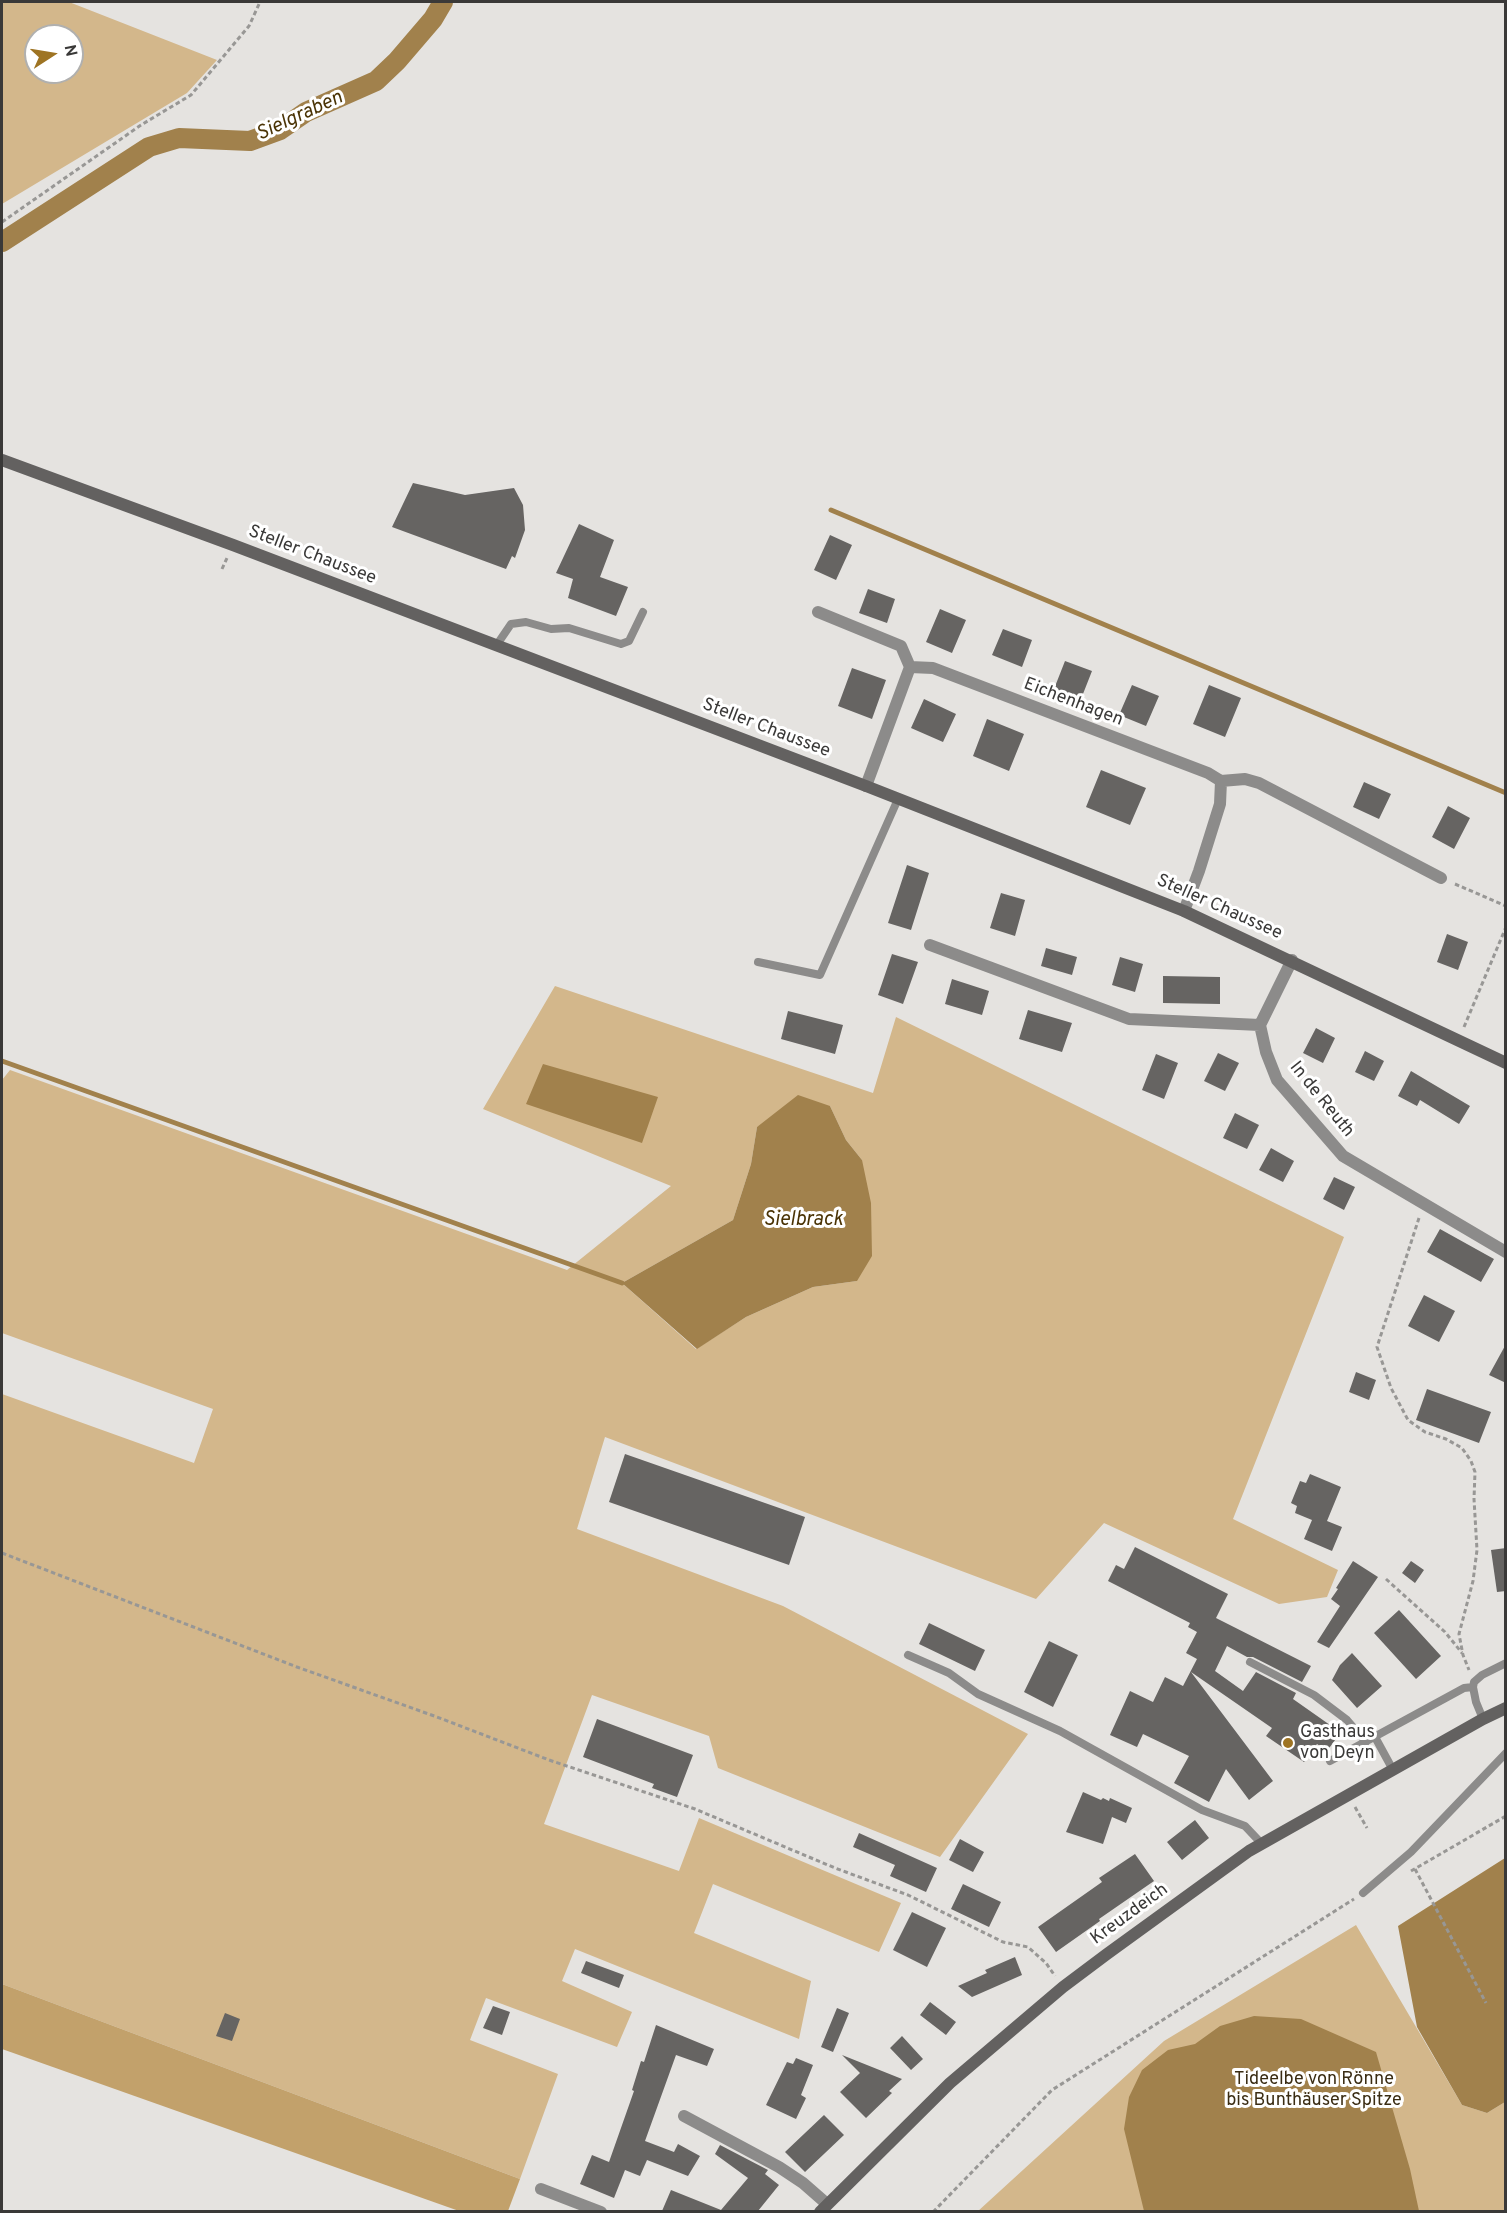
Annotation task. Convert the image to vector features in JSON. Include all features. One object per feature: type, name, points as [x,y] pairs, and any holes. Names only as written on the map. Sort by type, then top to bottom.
[{"type":"street","name":"Steller Chaussee","points":[[2,460],[866,786],[1184,911],[1506,1063]]},
{"type":"street","points":[[818,612],[900,646],[910,667],[866,786]]},
{"type":"street","name":"Eichenhagen","points":[[910,667],[933,668],[1208,773],[1221,781],[1245,779],[1259,783],[1441,878]]},
{"type":"street","points":[[1184,911],[1220,804],[1221,781]]},
{"type":"street","points":[[930,945],[1129,1019],[1260,1025],[1292,960]]},
{"type":"street","name":"In de Reuth","points":[[1260,1025],[1266,1052],[1277,1080],[1343,1156],[1506,1252]]},
{"type":"street","name":"Kreuzdeich","points":[[823,2208],[950,2083],[1063,1987],[1107,1954],[1262,1844],[1506,1708]]},
{"type":"street","points":[[684,2116],[803,2183],[823,2208]]},
{"type":"street","points":[[541,2189],[601,2211]]},
{"type":"lane","points":[[496,646],[512,624],[526,622],[551,629],[569,628],[621,644],[629,641],[643,612]]},
{"type":"lane","points":[[758,962],[820,975],[898,800]]},
{"type":"lane","points":[[908,1655],[949,1673],[978,1694],[1101,1752],[1193,1805],[1245,1826],[1262,1844]]},
{"type":"lane","points":[[1250,1662],[1314,1695],[1347,1720],[1366,1742]]},
{"type":"lane","points":[[1330,1761],[1474,1684],[1482,1675],[1506,1663]]},
{"type":"lane","points":[[1474,1684],[1483,1719]]},
{"type":"lane","points":[[1375,1737],[1393,1770]]},
{"type":"lane","points":[[1363,1893],[1412,1852],[1506,1753]]},
{"type":"path","points":[[2,222],[141,125],[191,95],[249,26],[260,2]]},
{"type":"path","points":[[1441,878],[1506,906]]},
{"type":"path","points":[[1458,1040],[1506,927]]},
{"type":"path","points":[[1424,1205],[1377,1347],[1390,1388],[1408,1420],[1425,1432],[1446,1439],[1462,1448],[1475,1472],[1477,1550],[1473,1581],[1459,1634],[1463,1655],[1474,1684]]},
{"type":"path","points":[[2,1553],[286,1663],[549,1760],[695,1809],[835,1868],[908,1895],[1003,1942],[1028,1947],[1046,1963],[1063,1987]]},
{"type":"path","points":[[1386,1579],[1445,1632],[1463,1655]]},
{"type":"path","points":[[1349,1795],[1367,1828]]},
{"type":"path","points":[[1404,1874],[1506,1816]]},
{"type":"path","points":[[1415,1869],[1486,2003]]},
{"type":"path","points":[[933,2211],[1052,2090],[1363,1893]]},
{"type":"green space","points":[[2,2],[69,2],[217,60],[187,93],[2,204]]},
{"type":"green space","points":[[555,986],[873,1093],[896,1017],[1344,1237],[1233,1519],[1338,1570],[1327,1597],[1279,1604],[1104,1523],[1036,1599],[605,1437],[577,1529],[783,1606],[1028,1734],[940,1857],[718,1768],[709,1736],[592,1695],[544,1824],[679,1871],[699,1818],[901,1903],[879,1952],[713,1884],[694,1933],[811,1981],[799,2039],[575,1949],[562,1981],[632,2012],[617,2047],[486,1998],[470,2040],[558,2074],[520,2179],[2,1984],[2,1394],[194,1463],[213,1409],[2,1333],[2,1080],[10,1070],[567,1270],[671,1186],[483,1109]],"holes":[[[830,1106],[846,1140],[862,1160],[857,1281],[813,1287],[746,1317],[696,1349],[622,1283],[733,1220],[751,1164],[757,1127]]]},
{"type":"green space","name":"Tideelbe von Rönne bis Bunthäuser Spitze","points":[[1356,1925],[1462,2105],[1487,2113],[1505,2102],[1505,2211],[977,2212],[1164,2041]]},
{"type":"shaded area","points":[[2,1984],[520,2179],[508,2211],[459,2211],[2,2049]]},
{"type":"water","points":[[543,1064],[658,1097],[642,1143],[526,1104]]},
{"type":"water","name":"Sielbrack","points":[[798,1095],[830,1106],[846,1140],[862,1160],[871,1203],[872,1256],[857,1281],[813,1287],[746,1317],[697,1349],[622,1283],[733,1220],[751,1164],[757,1127]]},
{"type":"water","points":[[1505,1858],[1505,2102],[1487,2113],[1462,2105],[1417,2027],[1398,1926]]},
{"type":"water","points":[[1254,2016],[1301,2019],[1376,2052],[1410,2169],[1419,2211],[1144,2211],[1124,2129],[1129,2097],[1142,2070],[1168,2050],[1195,2044],[1220,2026]]},
{"type":"building","points":[[413,483],[465,495],[514,488],[523,505],[525,530],[515,558],[512,556],[506,569],[392,527]]},
{"type":"building","points":[[579,524],[614,540],[600,577],[628,587],[616,616],[568,598],[573,579],[556,573]]},
{"type":"building","points":[[830,535],[852,545],[836,580],[814,570]]},
{"type":"building","points":[[868,589],[895,599],[887,623],[859,613]]},
{"type":"building","points":[[940,609],[966,620],[952,653],[926,642]]},
{"type":"building","points":[[1003,629],[1032,640],[1022,667],[992,655]]},
{"type":"building","points":[[1065,661],[1092,671],[1081,699],[1054,689]]},
{"type":"building","points":[[852,668],[886,680],[872,719],[838,706]]},
{"type":"building","points":[[1132,685],[1159,696],[1146,726],[1119,715]]},
{"type":"building","points":[[1209,685],[1241,698],[1225,737],[1193,724]]},
{"type":"building","points":[[924,699],[956,714],[943,742],[911,728]]},
{"type":"building","points":[[987,719],[1024,734],[1009,771],[973,756]]},
{"type":"building","points":[[1101,770],[1146,788],[1130,825],[1086,807]]},
{"type":"building","points":[[1364,782],[1391,794],[1379,819],[1353,807]]},
{"type":"building","points":[[1448,806],[1470,818],[1454,849],[1432,837]]},
{"type":"building","points":[[907,865],[929,873],[911,930],[888,923]]},
{"type":"building","points":[[1001,893],[1025,900],[1015,936],[990,928]]},
{"type":"building","points":[[1447,934],[1468,942],[1458,970],[1437,962]]},
{"type":"building","points":[[1046,948],[1077,957],[1072,975],[1041,966]]},
{"type":"building","points":[[892,954],[918,962],[903,1004],[878,995]]},
{"type":"building","points":[[1120,957],[1143,964],[1135,992],[1112,985]]},
{"type":"building","points":[[1163,976],[1220,977],[1220,1004],[1163,1003]]},
{"type":"building","points":[[952,979],[989,991],[982,1015],[945,1004]]},
{"type":"building","points":[[1028,1010],[1072,1023],[1062,1052],[1019,1039]]},
{"type":"building","points":[[788,1011],[843,1025],[835,1054],[781,1039]]},
{"type":"building","points":[[1316,1028],[1335,1038],[1323,1063],[1303,1053]]},
{"type":"building","points":[[1365,1051],[1384,1061],[1374,1081],[1355,1072]]},
{"type":"building","points":[[1218,1053],[1239,1063],[1225,1091],[1204,1081]]},
{"type":"building","points":[[1156,1054],[1178,1063],[1164,1099],[1142,1090]]},
{"type":"building","points":[[1411,1071],[1470,1106],[1459,1124],[1420,1100],[1417,1106],[1398,1096]]},
{"type":"building","points":[[1235,1113],[1259,1125],[1247,1149],[1223,1138]]},
{"type":"building","points":[[1271,1148],[1294,1161],[1283,1182],[1259,1170]]},
{"type":"building","points":[[1334,1177],[1355,1187],[1344,1210],[1323,1199]]},
{"type":"building","points":[[1440,1229],[1494,1259],[1481,1282],[1427,1252]]},
{"type":"building","points":[[1424,1295],[1455,1311],[1439,1342],[1408,1326]]},
{"type":"building","points":[[1506,1344],[1506,1383],[1489,1375]]},
{"type":"building","points":[[1356,1372],[1376,1380],[1369,1400],[1349,1392]]},
{"type":"building","points":[[1427,1389],[1491,1412],[1479,1443],[1416,1420]]},
{"type":"building","points":[[625,1454],[805,1517],[789,1565],[609,1502]]},
{"type":"building","points":[[1310,1474],[1341,1487],[1327,1521],[1342,1527],[1332,1551],[1304,1539],[1312,1520],[1295,1513],[1297,1506],[1291,1503],[1300,1481],[1306,1483]]},
{"type":"building","points":[[1135,1547],[1228,1594],[1216,1618],[1311,1666],[1302,1682],[1227,1646],[1215,1671],[1243,1691],[1256,1672],[1296,1693],[1293,1699],[1330,1725],[1328,1728],[1338,1736],[1327,1751],[1317,1744],[1304,1762],[1266,1736],[1272,1728],[1191,1672],[1273,1781],[1249,1800],[1226,1769],[1209,1802],[1174,1783],[1189,1756],[1143,1734],[1137,1747],[1110,1735],[1130,1691],[1153,1702],[1165,1677],[1183,1686],[1197,1659],[1186,1653],[1197,1632],[1188,1627],[1190,1623],[1108,1581],[1116,1565],[1124,1569]]},
{"type":"building","points":[[1506,1548],[1506,1591],[1497,1592],[1491,1550]]},
{"type":"building","points":[[1353,1561],[1378,1577],[1329,1648],[1317,1642],[1340,1606],[1331,1599]]},
{"type":"building","points":[[1411,1561],[1424,1570],[1415,1583],[1402,1573]]},
{"type":"building","points":[[1399,1610],[1441,1656],[1416,1679],[1374,1633]]},
{"type":"building","points":[[929,1623],[985,1650],[975,1671],[919,1644]]},
{"type":"building","points":[[1049,1641],[1078,1655],[1053,1707],[1024,1692]]},
{"type":"building","points":[[1352,1653],[1382,1686],[1357,1708],[1332,1680],[1340,1665]]},
{"type":"building","points":[[597,1719],[693,1755],[677,1797],[652,1788],[654,1784],[583,1757]]},
{"type":"building","points":[[1083,1792],[1101,1800],[1103,1798],[1109,1801],[1110,1798],[1132,1808],[1126,1823],[1112,1817],[1103,1844],[1066,1832]]},
{"type":"building","points":[[1195,1820],[1209,1838],[1182,1860],[1167,1842]]},
{"type":"building","points":[[859,1833],[937,1868],[926,1892],[890,1876],[895,1865],[853,1847]]},
{"type":"building","points":[[960,1839],[984,1852],[973,1872],[949,1860]]},
{"type":"building","points":[[1135,1854],[1154,1881],[1056,1952],[1038,1927],[1102,1882],[1099,1878]]},
{"type":"building","points":[[963,1884],[1001,1902],[989,1927],[951,1909]]},
{"type":"building","points":[[912,1912],[946,1928],[927,1967],[893,1950]]},
{"type":"building","points":[[1015,1957],[1022,1975],[972,1997],[958,1986],[987,1973],[985,1970]]},
{"type":"building","points":[[586,1961],[624,1975],[619,1988],[581,1973]]},
{"type":"building","points":[[930,2002],[956,2022],[946,2035],[920,2015]]},
{"type":"building","points":[[493,2006],[510,2012],[502,2035],[483,2028]]},
{"type":"building","points":[[837,2008],[849,2013],[833,2052],[821,2047]]},
{"type":"building","points":[[225,2013],[240,2019],[232,2041],[216,2036]]},
{"type":"building","points":[[656,2025],[714,2049],[707,2066],[676,2055],[645,2141],[674,2152],[678,2144],[700,2156],[688,2176],[647,2160],[640,2176],[625,2170],[614,2198],[580,2184],[592,2155],[609,2162],[634,2091],[632,2090],[641,2061],[644,2062]]},
{"type":"building","points":[[902,2036],[923,2059],[911,2070],[890,2048]]},
{"type":"building","points":[[842,2055],[902,2079],[889,2091],[892,2093],[866,2118],[840,2092],[860,2073]]},
{"type":"building","points":[[796,2058],[813,2065],[801,2095],[806,2098],[796,2119],[766,2105],[787,2062],[793,2064]]},
{"type":"building","points":[[824,2115],[844,2135],[805,2172],[785,2152]]},
{"type":"building","points":[[720,2145],[768,2170],[765,2174],[779,2185],[758,2211],[662,2211],[671,2190],[721,2210],[748,2178],[715,2154]]},
{"type":"waterway","name":"Sielgraben","points":[[2,242],[149,147],[179,138],[250,141],[280,130],[306,112],[376,81],[397,61],[433,19],[443,2]]},
{"type":"waterway","points":[[831,510],[1506,793]]},
{"type":"waterway","points":[[2,1061],[622,1283]]},
{"type":"place","name":"Gasthaus von Deyn","points":[[1288,1743]]}]
